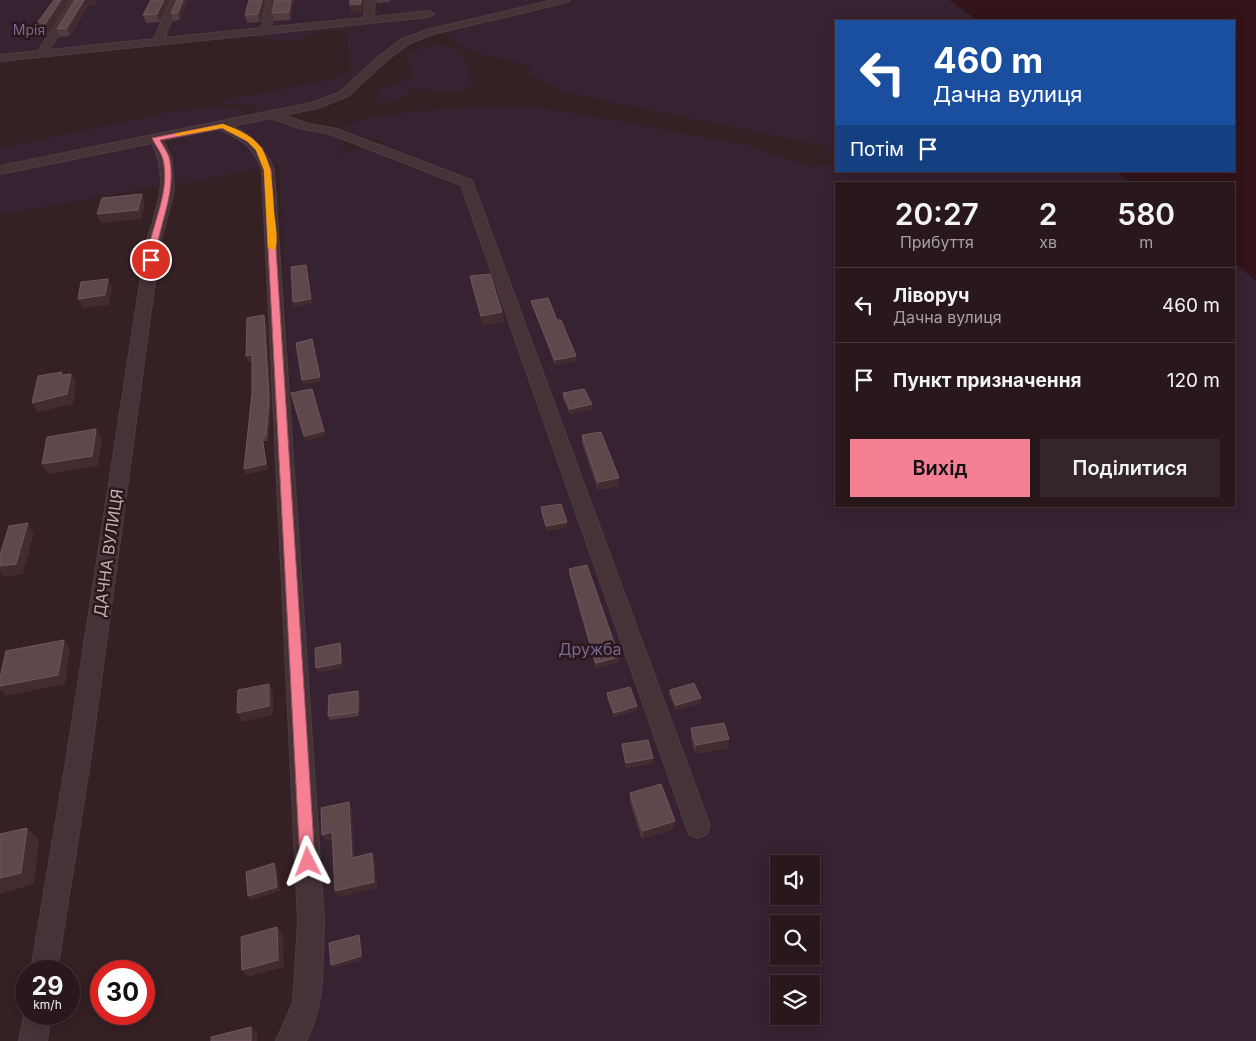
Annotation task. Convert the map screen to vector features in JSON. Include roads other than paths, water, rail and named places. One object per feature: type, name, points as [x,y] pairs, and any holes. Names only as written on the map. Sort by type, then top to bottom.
[{"type":"street","points":[[42,53],[76,0]]},
{"type":"street","points":[[158,41],[176,0]]},
{"type":"street","points":[[265,30],[272,0]]},
{"type":"street","points":[[369,20],[370,0]]},
{"type":"street","points":[[0,170],[314,106],[344,94],[395,48],[406,41],[430,32],[565,0]]},
{"type":"street","points":[[0,58],[369,20],[430,10],[430,32]]},
{"type":"street","points":[[272,115],[303,126],[333,131],[467,182],[698,826]]},
{"type":"street","points":[[223,126],[249,140],[260,149],[268,170],[311,921],[307,1003],[301,1022],[290,1041]]},
{"type":"street","name":"ДАЧНА ВУЛИЦЯ","points":[[46,960],[78,762],[152,244],[168,191],[166,159],[156,138]]},
{"type":"street","points":[[33,1041],[35,1025]]},
{"type":"park label","name":"Мрія","points":[[29,29]]},
{"type":"park label","name":"Дружба","points":[[590,649]]}]
